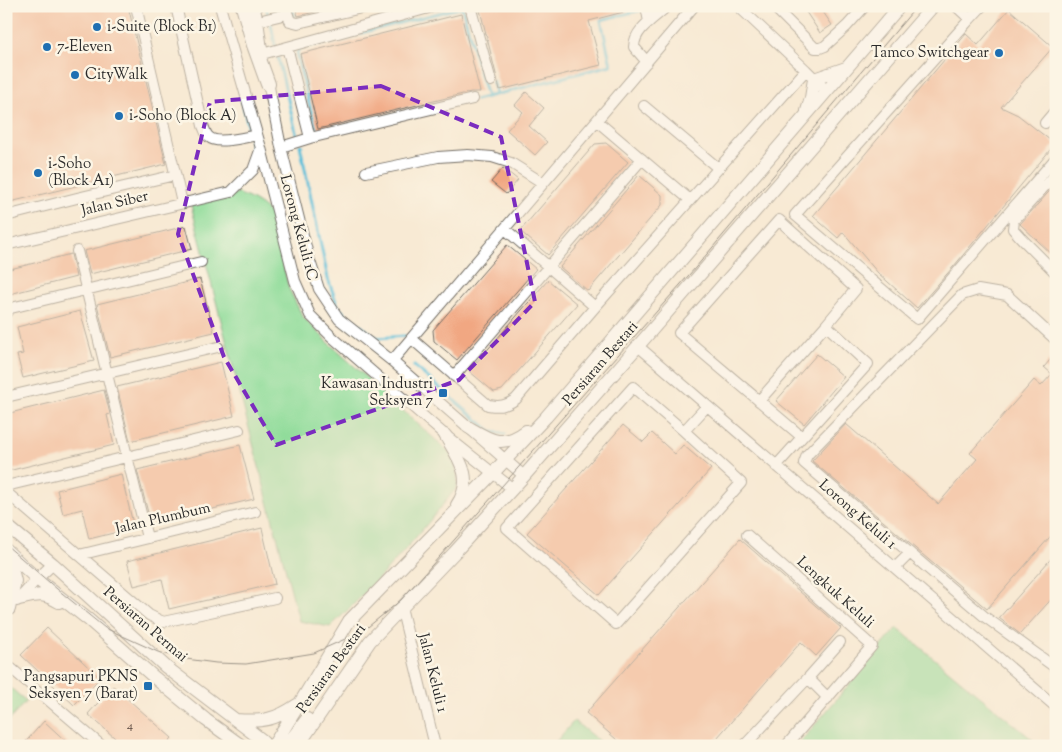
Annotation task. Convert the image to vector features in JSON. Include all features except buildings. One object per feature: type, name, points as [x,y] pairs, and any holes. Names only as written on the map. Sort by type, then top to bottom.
[{"type":"highway","points":[[243,6],[268,84]]},
{"type":"main road","name":"Persiaran Bestari","points":[[273,746],[349,621],[546,417],[900,6]]},
{"type":"main road","name":"Persiaran Bestari","points":[[298,746],[370,640],[454,553],[524,476],[933,6]]},
{"type":"main road","points":[[804,118],[812,98],[810,74],[846,68]]},
{"type":"main road","points":[[468,426],[490,440],[503,442],[519,436],[546,417]]},
{"type":"main road","points":[[442,525],[462,498],[466,483],[463,465],[445,435]]},
{"type":"main road","name":"Persiaran Permai","points":[[6,525],[166,667],[262,740],[264,746]]},
{"type":"main road","points":[[6,550],[37,579],[89,620],[155,678],[206,720],[242,746]]},
{"type":"main road","points":[[6,550],[15,581],[8,611]]},
{"type":"main road","points":[[19,599],[40,594],[50,596],[89,620]]},
{"type":"main road","points":[[286,746],[312,712],[332,695]]},
{"type":"main road","points":[[236,720],[258,721],[273,719],[300,703]]},
{"type":"main road","points":[[206,720],[227,746]]},
{"type":"street","points":[[136,6],[164,142],[182,204]]},
{"type":"street","points":[[176,6],[203,126],[207,134],[216,141],[257,135]]},
{"type":"street","name":"Lorong Keluli 1C","points":[[220,6],[261,148],[294,282],[310,315],[331,336],[445,435],[513,488]]},
{"type":"street","name":"Lorong Keluli 1C","points":[[254,6],[281,147],[308,255],[319,289],[339,318],[392,361],[524,476]]},
{"type":"street","points":[[258,22],[286,10],[290,21],[298,23],[370,6]]},
{"type":"street","points":[[262,54],[436,6]]},
{"type":"street","points":[[470,6],[491,81]]},
{"type":"street","points":[[646,6],[649,22]]},
{"type":"street","points":[[647,62],[634,47],[634,40],[637,34],[662,10],[663,6]]},
{"type":"street","points":[[392,361],[694,6]]},
{"type":"street","points":[[738,6],[827,91]]},
{"type":"street","points":[[773,6],[815,48],[825,46],[865,6]]},
{"type":"street","points":[[956,6],[970,18]]},
{"type":"street","points":[[982,6],[795,215],[917,319],[1056,158]]},
{"type":"street","points":[[1052,6],[1056,9]]},
{"type":"street","points":[[287,47],[310,138]]},
{"type":"street","points":[[412,339],[488,405],[498,407],[507,405],[516,399],[718,168],[810,74]]},
{"type":"street","points":[[281,147],[310,138],[473,99]]},
{"type":"street","points":[[644,106],[718,168]]},
{"type":"street","points":[[1045,123],[1056,110]]},
{"type":"street","points":[[597,121],[690,200]]},
{"type":"street","name":"Jalan Siber","points":[[6,245],[231,192],[253,170],[261,148]]},
{"type":"street","points":[[366,172],[438,157],[492,156],[511,164],[544,184]]},
{"type":"street","points":[[454,376],[642,159]]},
{"type":"street","points":[[6,216],[175,175]]},
{"type":"street","points":[[1055,178],[1014,220],[1013,229],[1056,272]]},
{"type":"street","points":[[759,401],[856,289],[779,220],[678,333],[759,401],[802,437]]},
{"type":"street","points":[[505,229],[595,307]]},
{"type":"street","points":[[77,251],[147,538]]},
{"type":"street","points":[[6,312],[11,308],[201,262]]},
{"type":"street","points":[[1056,340],[1007,295],[978,290],[962,295],[807,455],[804,463],[985,617],[1056,668]]},
{"type":"street","points":[[776,466],[868,364],[826,325]]},
{"type":"street","name":"Lorong Keluli 1","points":[[638,346],[1056,707]]},
{"type":"street","points":[[6,397],[218,347]]},
{"type":"street","points":[[633,387],[684,431],[741,482],[616,624],[508,528],[633,387]]},
{"type":"street","points":[[684,431],[707,406]]},
{"type":"street","points":[[6,486],[239,430]]},
{"type":"street","points":[[6,492],[149,616],[163,622],[276,598]]},
{"type":"street","name":"Jalan Plumbum","points":[[78,555],[256,512]]},
{"type":"street","name":"Lengkuk Keluli","points":[[747,535],[872,646],[786,746]]},
{"type":"street","points":[[895,568],[910,553]]},
{"type":"street","points":[[8,611],[52,564]]},
{"type":"street","name":"Jalan Keluli 1","points":[[401,607],[434,746]]},
{"type":"street","points":[[744,746],[840,642]]},
{"type":"street","points":[[12,669],[102,746]]},
{"type":"street","points":[[808,678],[828,698]]},
{"type":"highlighted area","points":[[381,86],[501,137],[535,302],[459,380],[276,445],[224,357],[178,234],[210,102]]},
{"type":"green space","points":[[237,193],[255,201],[270,213],[289,289],[303,317],[332,346],[450,453],[456,470],[457,487],[412,542],[330,627],[299,621],[191,205]]},
{"type":"green space","points":[[897,628],[1033,740],[1028,746],[797,746]]},
{"type":"green space","points":[[6,684],[26,701],[6,724]]},
{"type":"green space","points":[[574,721],[605,746],[552,746]]},
{"type":"waterway","points":[[266,6],[268,15]]},
{"type":"waterway","points":[[292,6],[294,16]]},
{"type":"waterway","points":[[475,100],[611,65],[601,20],[642,10],[641,6]]},
{"type":"waterway","points":[[310,46],[462,7],[486,94]]},
{"type":"waterway","points":[[271,23],[275,45]]},
{"type":"waterway","points":[[301,48],[298,49],[297,56],[317,134]]},
{"type":"waterway","points":[[277,54],[297,137]]},
{"type":"waterway","points":[[493,82],[496,92]]},
{"type":"waterway","points":[[240,92],[249,130]]},
{"type":"waterway","points":[[250,140],[253,158]]},
{"type":"waterway","points":[[302,145],[300,145],[328,279],[338,307],[377,338],[405,336]]},
{"type":"waterway","points":[[414,366],[491,431],[505,434]]},
{"type":"tram line","points":[[6,545],[105,628],[158,652],[186,659],[246,664],[314,653],[363,631],[401,600],[696,267],[917,6]]},
{"type":"place","name":"i-Suite (Block B1)","points":[[97,27]]},
{"type":"place","name":"7-Eleven","points":[[47,47]]},
{"type":"place","name":"Tamco Switchgear","points":[[999,53]]},
{"type":"place","name":"CityWalk","points":[[75,75]]},
{"type":"place","name":"i-Soho (Block A)","points":[[119,116]]},
{"type":"place","name":"i-Soho (Block A1)","points":[[38,173]]},
{"type":"place","name":"Kawasan Industri Seksyen 7","points":[[443,393]]},
{"type":"place","name":"Pangsapuri PKNS Seksyen 7 (Barat)","points":[[148,686]]}]
